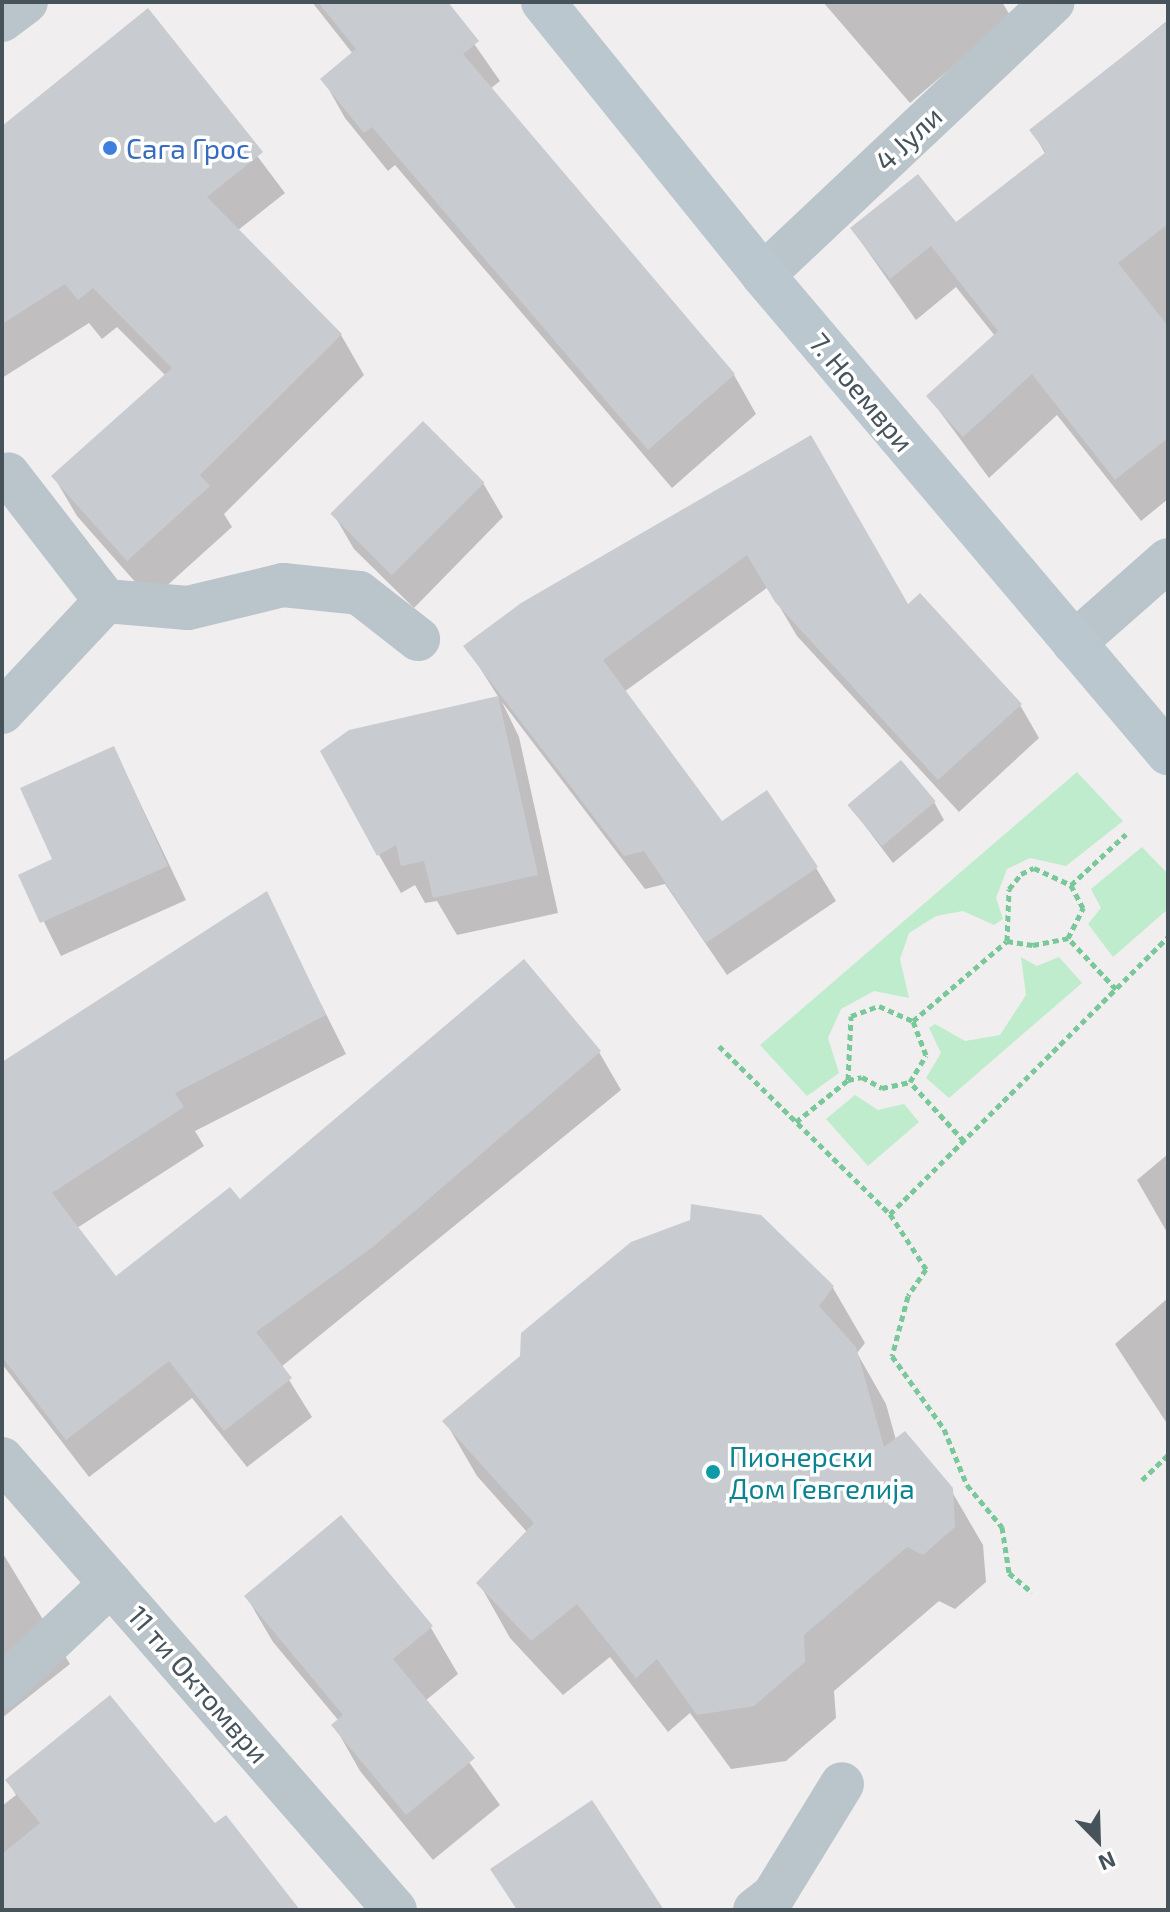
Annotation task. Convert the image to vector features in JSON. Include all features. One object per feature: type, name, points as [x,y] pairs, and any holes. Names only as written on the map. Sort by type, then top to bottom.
[{"type":"main road","name":"7. Ноември","points":[[526,2],[552,15],[763,275],[1168,753]]},
{"type":"street","name":"4 Јули","points":[[763,275],[1053,2]]},
{"type":"street","points":[[8,474],[106,601],[188,608],[283,585],[359,593],[418,639]]},
{"type":"street","points":[[1074,643],[1168,560]]},
{"type":"street","points":[[2,712],[106,601]]},
{"type":"street","name":"11 ти Октомври","points":[[2,1459],[395,1910]]},
{"type":"street","points":[[2,1687],[111,1584]]},
{"type":"street","points":[[755,1910],[774,1895],[842,1784]]},
{"type":"path","points":[[1071,885],[1126,834]]},
{"type":"path","points":[[913,1021],[1007,941],[1009,889],[1021,874],[1034,868],[1071,885],[1083,908],[1068,938]]},
{"type":"path","points":[[890,1214],[1168,937]]},
{"type":"path","points":[[1007,941],[1033,945],[1068,938]]},
{"type":"path","points":[[1068,938],[1116,989]]},
{"type":"path","points":[[796,1122],[848,1080],[862,1077],[882,1088],[910,1082],[926,1055],[913,1021],[879,1006],[851,1016],[843,1060],[848,1080]]},
{"type":"path","points":[[719,1046],[890,1214],[926,1269],[908,1296],[892,1356],[944,1429],[967,1485],[1002,1527],[1009,1573],[1032,1592]]},
{"type":"path","points":[[910,1082],[964,1141]]},
{"type":"path","points":[[1142,1480],[1168,1455]]},
{"type":"green space","points":[[1077,772],[1123,821],[1066,866],[1030,858],[1007,869],[996,898],[1003,919],[994,925],[963,911],[936,916],[909,933],[900,959],[909,998],[874,991],[841,1009],[828,1038],[839,1073],[807,1096],[760,1045]]},
{"type":"green space","points":[[1142,847],[1168,874],[1168,909],[1113,957],[1088,924],[1101,908],[1091,889]]},
{"type":"green space","points":[[1021,957],[1037,966],[1059,957],[1082,983],[949,1098],[926,1078],[941,1053],[929,1028],[935,1024],[965,1041],[1000,1035],[1026,995]]},
{"type":"green space","points":[[855,1095],[878,1110],[904,1104],[919,1122],[868,1166],[826,1119]]},
{"type":"building","points":[[318,2],[448,2],[479,41],[463,54],[735,374],[648,450],[372,127],[364,133],[320,79],[356,49]]},
{"type":"building","points":[[148,8],[263,152],[207,197],[342,334],[200,475],[210,486],[127,561],[51,476],[172,368],[93,288],[78,300],[65,284],[2,324],[2,126]]},
{"type":"building","points":[[1168,21],[1168,224],[1118,263],[1168,326],[1168,438],[1115,480],[1032,374],[963,437],[926,396],[998,331],[931,246],[890,279],[850,228],[918,174],[956,222],[1046,152],[1029,130]]},
{"type":"building","points":[[423,421],[485,483],[392,575],[330,514]]},
{"type":"building","points":[[811,435],[908,604],[920,593],[1022,704],[938,780],[775,602],[747,555],[603,660],[722,821],[767,790],[818,867],[706,943],[644,851],[624,856],[463,646],[521,603]]},
{"type":"building","points":[[498,696],[538,875],[433,898],[424,861],[401,866],[396,845],[377,856],[320,751],[349,730]]},
{"type":"building","points":[[114,746],[168,866],[40,923],[18,875],[52,859],[20,788]]},
{"type":"building","points":[[901,760],[936,801],[882,846],[847,805]]},
{"type":"building","points":[[267,891],[326,1015],[175,1093],[184,1107],[52,1193],[116,1276],[230,1187],[240,1199],[524,959],[601,1051],[374,1246],[256,1332],[292,1378],[224,1431],[169,1361],[66,1440],[2,1357],[2,1062]]},
{"type":"building","name":"Пионерски Дом Гевгелија","points":[[691,1204],[761,1215],[834,1286],[819,1306],[856,1347],[884,1447],[905,1431],[953,1488],[955,1527],[923,1555],[907,1547],[804,1635],[805,1662],[754,1706],[697,1715],[657,1659],[636,1678],[577,1604],[531,1641],[476,1583],[534,1523],[442,1421],[520,1356],[521,1333],[631,1242],[690,1220]]},
{"type":"building","points":[[341,1515],[433,1626],[393,1659],[475,1758],[406,1815],[331,1725],[343,1715],[244,1596]]},
{"type":"building","points":[[110,1695],[215,1823],[226,1815],[300,1910],[2,1910],[2,1854],[40,1823],[5,1780]]},
{"type":"building","points":[[592,1800],[664,1910],[517,1910],[490,1869]]},
{"type":"place","name":"Сага Грос","points":[[110,148]]},
{"type":"place","name":"Пионерски Дом Гевгелија","points":[[713,1472]]}]
